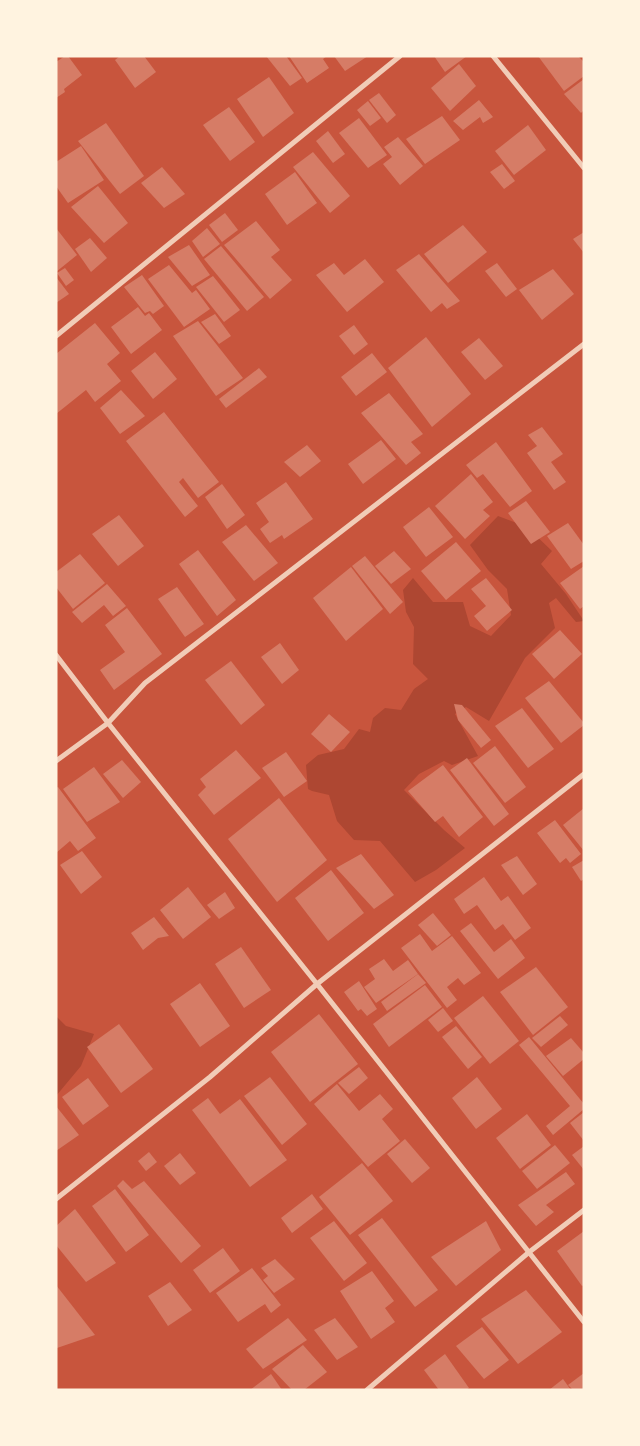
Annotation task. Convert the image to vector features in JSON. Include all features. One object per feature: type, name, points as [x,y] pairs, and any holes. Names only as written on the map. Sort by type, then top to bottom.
[{"type":"street","points":[[56,336],[400,56]]},
{"type":"street","points":[[494,56],[584,168]]},
{"type":"street","points":[[56,762],[108,723],[145,683],[584,344]]},
{"type":"street","points":[[56,654],[108,723],[584,1322]]},
{"type":"street","points":[[56,1199],[210,1077],[317,984],[584,774]]},
{"type":"street","points":[[367,1390],[528,1253],[584,1210]]},
{"type":"shaded area","points":[[498,516],[527,527],[552,551],[541,564],[566,594],[584,621],[576,622],[556,598],[549,603],[555,628],[525,658],[489,721],[466,707],[455,714],[478,756],[452,765],[444,761],[419,774],[404,790],[465,848],[436,870],[415,882],[380,841],[354,840],[337,821],[329,795],[308,789],[306,765],[318,755],[344,749],[359,729],[370,732],[373,718],[385,708],[401,710],[414,689],[428,679],[413,664],[414,627],[406,612],[403,590],[413,578],[433,602],[463,602],[470,626],[491,636],[511,615],[507,589],[488,570],[470,545]]},
{"type":"shaded area","points":[[56,1016],[66,1026],[94,1034],[81,1066],[56,1096]]},
{"type":"building","points":[[68,56],[82,75],[56,98],[56,62]]},
{"type":"building","points":[[120,56],[144,56],[156,72],[135,88],[115,60]]},
{"type":"building","points":[[266,56],[286,56],[302,78],[290,86]]},
{"type":"building","points":[[289,56],[327,56],[323,59],[329,68],[307,83]]},
{"type":"building","points":[[334,56],[368,56],[345,71]]},
{"type":"building","points":[[434,56],[467,56],[445,72]]},
{"type":"building","points":[[538,56],[578,56],[584,62],[584,76],[564,91]]},
{"type":"building","points":[[459,64],[476,86],[450,111],[431,88]]},
{"type":"building","points":[[269,77],[294,113],[263,137],[237,99]]},
{"type":"building","points":[[584,79],[584,110],[581,113],[564,94]]},
{"type":"building","points":[[379,93],[396,115],[387,123],[369,100]]},
{"type":"building","points":[[479,100],[493,117],[483,123],[480,117],[463,130],[453,121]]},
{"type":"building","points":[[368,101],[381,118],[370,126],[357,110]]},
{"type":"building","points":[[229,107],[255,142],[230,161],[203,125]]},
{"type":"building","points":[[442,116],[460,140],[425,164],[406,139]]},
{"type":"building","points":[[359,118],[387,155],[368,168],[339,133]]},
{"type":"building","points":[[106,123],[144,176],[120,194],[78,141]]},
{"type":"building","points":[[528,125],[546,150],[514,175],[495,151]]},
{"type":"building","points":[[328,131],[345,154],[333,163],[316,141]]},
{"type":"building","points":[[398,137],[423,166],[400,185],[383,164],[392,157],[384,147]]},
{"type":"building","points":[[81,146],[104,180],[68,203],[56,186],[56,162]]},
{"type":"building","points":[[313,152],[350,196],[330,213],[293,167]]},
{"type":"building","points":[[502,164],[515,181],[504,189],[490,172]]},
{"type":"building","points":[[162,167],[185,194],[164,208],[141,183]]},
{"type":"building","points":[[295,172],[317,203],[287,225],[265,194]]},
{"type":"building","points":[[98,186],[128,223],[104,243],[71,207]]},
{"type":"building","points":[[225,213],[238,230],[222,242],[209,225]]},
{"type":"building","points":[[256,221],[280,250],[271,257],[292,280],[270,299],[224,245]]},
{"type":"building","points":[[463,225],[487,252],[448,283],[424,254]]},
{"type":"building","points":[[56,228],[77,255],[56,272]]},
{"type":"building","points":[[207,228],[220,244],[203,257],[192,241]]},
{"type":"building","points":[[584,232],[584,253],[573,239]]},
{"type":"building","points":[[90,238],[107,258],[91,272],[75,249]]},
{"type":"building","points":[[189,245],[210,275],[192,286],[168,257]]},
{"type":"building","points":[[221,246],[264,297],[247,311],[204,259]]},
{"type":"building","points":[[419,254],[460,301],[447,309],[442,303],[431,312],[396,270]]},
{"type":"building","points":[[365,259],[384,282],[347,312],[316,275],[334,263],[344,275]]},
{"type":"building","points":[[497,263],[517,289],[506,297],[485,271]]},
{"type":"building","points":[[169,265],[192,293],[196,290],[210,309],[184,327],[148,279]]},
{"type":"building","points":[[65,268],[74,280],[66,286],[57,273]]},
{"type":"building","points":[[553,269],[574,294],[542,320],[519,290]]},
{"type":"building","points":[[142,275],[164,306],[153,314],[150,311],[145,313],[124,287]]},
{"type":"building","points":[[213,276],[240,310],[224,322],[196,287]]},
{"type":"building","points":[[56,277],[69,294],[56,303]]},
{"type":"building","points":[[138,307],[145,316],[149,313],[162,330],[131,354],[111,327]]},
{"type":"building","points":[[215,314],[231,336],[219,344],[201,322]]},
{"type":"building","points":[[198,321],[243,378],[216,396],[173,336]]},
{"type":"building","points":[[95,323],[120,353],[107,364],[121,381],[95,402],[86,390],[56,414],[56,354]]},
{"type":"building","points":[[354,325],[368,344],[354,355],[339,336]]},
{"type":"building","points":[[426,337],[471,394],[432,427],[388,368]]},
{"type":"building","points":[[479,338],[503,366],[485,380],[461,352]]},
{"type":"building","points":[[155,352],[177,379],[153,399],[131,371]]},
{"type":"building","points":[[372,353],[387,372],[356,396],[341,377]]},
{"type":"building","points":[[259,368],[267,377],[226,408],[219,399]]},
{"type":"building","points":[[121,390],[145,416],[120,434],[100,408]]},
{"type":"building","points":[[389,393],[423,434],[411,442],[421,453],[406,465],[361,413]]},
{"type":"building","points":[[164,412],[219,482],[198,498],[183,478],[179,482],[198,506],[185,517],[126,441]]},
{"type":"building","points":[[542,427],[563,454],[551,462],[566,482],[554,490],[527,453],[537,446],[528,435]]},
{"type":"building","points":[[381,440],[396,459],[363,484],[348,464]]},
{"type":"building","points":[[496,442],[532,491],[510,507],[483,474],[477,478],[466,465]]},
{"type":"building","points":[[307,445],[321,461],[300,477],[284,462]]},
{"type":"building","points":[[471,474],[493,502],[483,510],[490,516],[465,539],[435,506]]},
{"type":"building","points":[[286,482],[313,519],[284,539],[282,535],[270,543],[260,529],[269,522],[256,503]]},
{"type":"building","points":[[222,484],[245,515],[227,529],[205,497]]},
{"type":"building","points":[[526,501],[550,532],[531,544],[508,513]]},
{"type":"building","points":[[429,507],[453,537],[426,557],[403,527]]},
{"type":"building","points":[[119,515],[144,546],[118,566],[92,534]]},
{"type":"building","points":[[568,523],[584,545],[584,561],[571,569],[547,536]]},
{"type":"building","points":[[246,525],[278,563],[254,581],[222,542]]},
{"type":"building","points":[[456,542],[481,571],[446,600],[421,571]]},
{"type":"building","points":[[198,550],[236,600],[217,616],[179,564]]},
{"type":"building","points":[[394,551],[411,569],[391,584],[375,566]]},
{"type":"building","points":[[80,554],[105,583],[73,609],[56,587],[56,572]]},
{"type":"building","points":[[365,556],[403,602],[390,614],[352,566]]},
{"type":"building","points":[[584,566],[584,606],[580,609],[560,583]]},
{"type":"building","points":[[351,567],[383,609],[346,641],[313,598]]},
{"type":"building","points":[[486,578],[512,610],[487,631],[474,616],[486,606],[471,589]]},
{"type":"building","points":[[107,584],[126,606],[113,616],[104,605],[82,623],[72,612]]},
{"type":"building","points":[[177,587],[204,624],[185,637],[158,599]]},
{"type":"building","points":[[127,608],[162,654],[114,690],[100,670],[125,652],[105,625]]},
{"type":"building","points":[[560,630],[582,654],[554,679],[532,654]]},
{"type":"building","points":[[280,643],[299,670],[282,684],[261,657]]},
{"type":"building","points":[[231,661],[265,705],[241,725],[205,680]]},
{"type":"building","points":[[549,681],[584,723],[584,725],[561,743],[525,698]]},
{"type":"building","points":[[454,704],[462,705],[491,740],[481,748],[458,720]]},
{"type":"building","points":[[522,708],[554,749],[528,768],[495,726]]},
{"type":"building","points":[[329,714],[350,732],[331,752],[311,734]]},
{"type":"building","points":[[495,746],[526,787],[505,803],[473,763]]},
{"type":"building","points":[[236,750],[261,778],[214,815],[198,795],[206,787],[200,779]]},
{"type":"building","points":[[286,752],[307,781],[284,797],[262,768]]},
{"type":"building","points":[[467,758],[509,814],[494,826],[450,770]]},
{"type":"building","points":[[122,760],[141,782],[123,798],[103,774]]},
{"type":"building","points":[[443,765],[483,817],[459,837],[443,816],[435,822],[408,791]]},
{"type":"building","points":[[94,767],[120,802],[87,822],[63,789]]},
{"type":"building","points":[[58,787],[96,838],[78,851],[70,841],[56,853],[56,788]]},
{"type":"building","points":[[279,798],[327,860],[277,902],[228,839]]},
{"type":"building","points":[[584,808],[584,851],[563,825]]},
{"type":"building","points":[[555,820],[581,854],[570,863],[566,858],[560,863],[537,833]]},
{"type":"building","points":[[82,851],[102,877],[81,894],[60,865]]},
{"type":"building","points":[[361,854],[394,895],[374,909],[336,868]]},
{"type":"building","points":[[517,856],[537,884],[523,895],[501,865]]},
{"type":"building","points":[[584,860],[584,879],[581,881],[572,867]]},
{"type":"building","points":[[331,870],[364,913],[328,941],[295,898]]},
{"type":"building","points":[[484,877],[501,901],[508,896],[531,928],[515,940],[503,924],[495,930],[477,905],[464,914],[454,899]]},
{"type":"building","points":[[188,887],[211,917],[183,939],[160,910]]},
{"type":"building","points":[[225,892],[235,908],[219,919],[207,905]]},
{"type":"building","points":[[433,913],[451,935],[437,946],[418,925]]},
{"type":"building","points":[[154,917],[169,936],[158,938],[143,950],[131,933]]},
{"type":"building","points":[[471,923],[494,952],[511,939],[525,958],[498,979],[460,931]]},
{"type":"building","points":[[420,934],[432,951],[452,936],[481,973],[464,985],[458,978],[447,987],[457,1000],[447,1008],[401,948]]},
{"type":"building","points":[[241,947],[271,990],[244,1008],[215,964]]},
{"type":"building","points":[[384,959],[393,971],[408,960],[418,974],[376,1003],[364,987],[375,979],[369,969]]},
{"type":"building","points":[[536,967],[568,1007],[533,1035],[500,992]]},
{"type":"building","points":[[418,974],[426,983],[387,1011],[381,1002]]},
{"type":"building","points":[[359,981],[377,1009],[367,1016],[361,1009],[358,1011],[344,992]]},
{"type":"building","points":[[200,983],[230,1026],[200,1047],[170,1004]]},
{"type":"building","points":[[425,985],[442,1007],[389,1047],[373,1024]]},
{"type":"building","points":[[483,996],[519,1041],[490,1064],[454,1018]]},
{"type":"building","points":[[443,1008],[453,1021],[438,1032],[428,1020]]},
{"type":"building","points":[[319,1014],[358,1064],[310,1102],[271,1052]]},
{"type":"building","points":[[560,1016],[568,1025],[541,1047],[532,1038]]},
{"type":"building","points":[[119,1024],[153,1069],[121,1093],[87,1047]]},
{"type":"building","points":[[456,1026],[482,1057],[468,1069],[442,1037]]},
{"type":"building","points":[[529,1037],[584,1104],[584,1109],[553,1135],[546,1126],[570,1106],[519,1045]]},
{"type":"building","points":[[571,1038],[584,1053],[584,1059],[563,1076],[546,1056]]},
{"type":"building","points":[[359,1067],[368,1078],[349,1094],[338,1083]]},
{"type":"building","points":[[270,1077],[307,1124],[282,1145],[244,1096]]},
{"type":"building","points":[[477,1077],[502,1109],[476,1129],[452,1098]]},
{"type":"building","points":[[88,1078],[109,1106],[83,1125],[62,1097]]},
{"type":"building","points":[[337,1084],[359,1111],[380,1094],[393,1109],[382,1119],[400,1141],[368,1167],[314,1104]]},
{"type":"building","points":[[208,1098],[220,1114],[240,1099],[287,1160],[250,1187],[192,1110]]},
{"type":"building","points":[[56,1106],[79,1135],[56,1151]]},
{"type":"building","points":[[584,1112],[584,1141],[570,1123]]},
{"type":"building","points":[[527,1114],[551,1145],[520,1169],[496,1138]]},
{"type":"building","points":[[405,1139],[430,1168],[412,1183],[387,1154]]},
{"type":"building","points":[[555,1145],[570,1163],[537,1189],[522,1171]]},
{"type":"building","points":[[584,1146],[584,1170],[572,1155]]},
{"type":"building","points":[[149,1152],[157,1162],[146,1171],[138,1161]]},
{"type":"building","points":[[180,1153],[196,1173],[180,1185],[164,1166]]},
{"type":"building","points":[[362,1163],[393,1201],[350,1235],[319,1197]]},
{"type":"building","points":[[566,1172],[575,1184],[546,1205],[554,1212],[536,1226],[518,1205]]},
{"type":"building","points":[[123,1180],[132,1189],[144,1181],[201,1246],[181,1263],[117,1186]]},
{"type":"building","points":[[115,1189],[149,1235],[126,1252],[92,1206]]},
{"type":"building","points":[[312,1194],[323,1209],[292,1233],[281,1218]]},
{"type":"building","points":[[75,1209],[116,1263],[86,1282],[56,1245],[56,1226]]},
{"type":"building","points":[[382,1218],[438,1290],[415,1307],[358,1235]]},
{"type":"building","points":[[334,1221],[367,1263],[344,1281],[310,1238]]},
{"type":"building","points":[[486,1221],[501,1250],[456,1286],[431,1257]]},
{"type":"building","points":[[584,1231],[584,1285],[582,1286],[557,1251]]},
{"type":"building","points":[[223,1248],[240,1271],[210,1293],[193,1270]]},
{"type":"building","points":[[275,1259],[295,1279],[274,1293],[263,1280],[268,1276],[261,1268]]},
{"type":"building","points":[[252,1268],[281,1305],[271,1313],[265,1304],[238,1322],[216,1293]]},
{"type":"building","points":[[372,1271],[394,1301],[385,1308],[395,1322],[371,1339],[340,1291]]},
{"type":"building","points":[[170,1282],[192,1310],[168,1326],[148,1296]]},
{"type":"building","points":[[56,1285],[95,1335],[57,1348]]},
{"type":"building","points":[[526,1290],[562,1332],[518,1364],[481,1319]]},
{"type":"building","points":[[288,1318],[307,1340],[263,1369],[246,1349]]},
{"type":"building","points":[[335,1318],[358,1347],[337,1360],[314,1330]]},
{"type":"building","points":[[482,1327],[509,1360],[484,1379],[456,1346]]},
{"type":"building","points":[[303,1345],[327,1372],[304,1390],[292,1390],[272,1369]]},
{"type":"building","points":[[445,1354],[469,1388],[466,1390],[439,1390],[424,1370]]},
{"type":"building","points":[[584,1373],[584,1390],[573,1390],[568,1385]]},
{"type":"building","points":[[271,1374],[282,1390],[250,1390]]},
{"type":"building","points":[[563,1379],[571,1390],[549,1390]]}]
